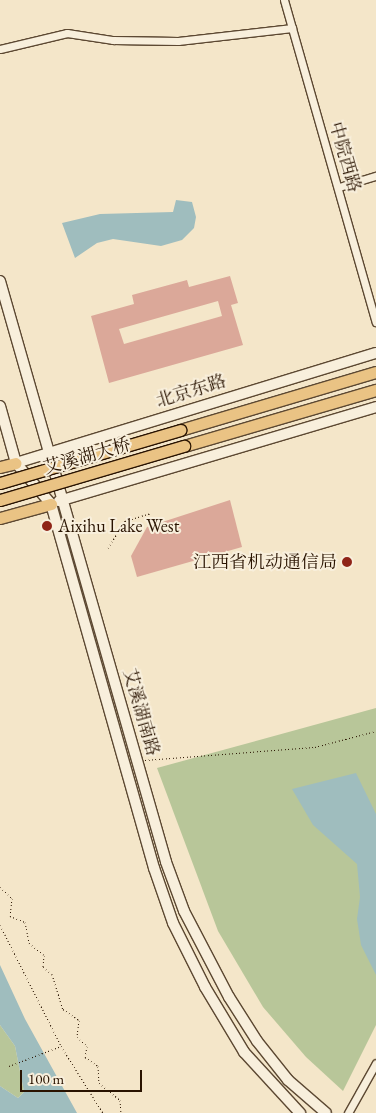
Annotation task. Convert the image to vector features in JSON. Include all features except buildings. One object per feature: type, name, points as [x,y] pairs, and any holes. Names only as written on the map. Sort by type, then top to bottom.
[{"type":"main road","name":"艾溪湖南路","points":[[0,282],[64,500],[166,862],[203,951],[257,1041],[288,1080],[326,1113]]},
{"type":"main road","name":"北京东路","points":[[16,462],[376,353]]},
{"type":"main road","name":"北京东路","points":[[180,430],[376,372]]},
{"type":"main road","name":"艾溪湖大桥","points":[[0,500],[376,390]]},
{"type":"main road","name":"艾溪湖南路","points":[[0,406],[16,462],[51,504],[154,868],[173,923],[205,987],[244,1052],[300,1113]]},
{"type":"main road","points":[[0,518],[376,407]]},
{"type":"main road","name":"艾溪湖大桥","points":[[0,483],[180,430]]},
{"type":"main road","points":[[0,467],[16,462]]},
{"type":"street","name":"中院西路","points":[[284,0],[339,187],[376,322]]},
{"type":"street","points":[[0,49],[67,33],[114,40],[178,41],[292,28]]},
{"type":"street","points":[[339,187],[376,176]]},
{"type":"street","points":[[348,1113],[376,1062]]},
{"type":"path","points":[[108,548],[125,521],[152,512]]},
{"type":"path","points":[[137,760],[315,747],[376,731]]},
{"type":"path","points":[[0,887],[12,898],[10,916],[25,922],[29,943],[44,956],[43,967],[52,974],[63,1009],[79,1020],[77,1037],[88,1046],[86,1056],[98,1066],[99,1083],[120,1100],[121,1113]]},
{"type":"path","points":[[0,925],[61,1046],[103,1113]]},
{"type":"path","points":[[9,1066],[48,1053],[61,1046]]},
{"type":"green space","points":[[376,708],[376,1025],[343,1091],[306,1057],[263,1007],[218,931],[157,768]]},
{"type":"green space","points":[[0,1025],[15,1046],[24,1092],[18,1098],[0,1086]]},
{"type":"water","points":[[176,200],[192,202],[196,217],[194,228],[182,240],[161,246],[113,239],[97,243],[75,258],[62,223],[100,214],[173,212]]},
{"type":"water","points":[[356,773],[376,814],[376,975],[361,945],[357,919],[360,897],[357,864],[313,825],[292,789]]},
{"type":"water","points":[[0,965],[25,1019],[77,1113],[0,1113],[0,1086],[18,1098],[24,1092],[15,1046],[0,1025]]},
{"type":"place","name":"Aixihu Lake West","points":[[47,526]]},
{"type":"place","name":"江西省机动通信局","points":[[347,562]]}]
